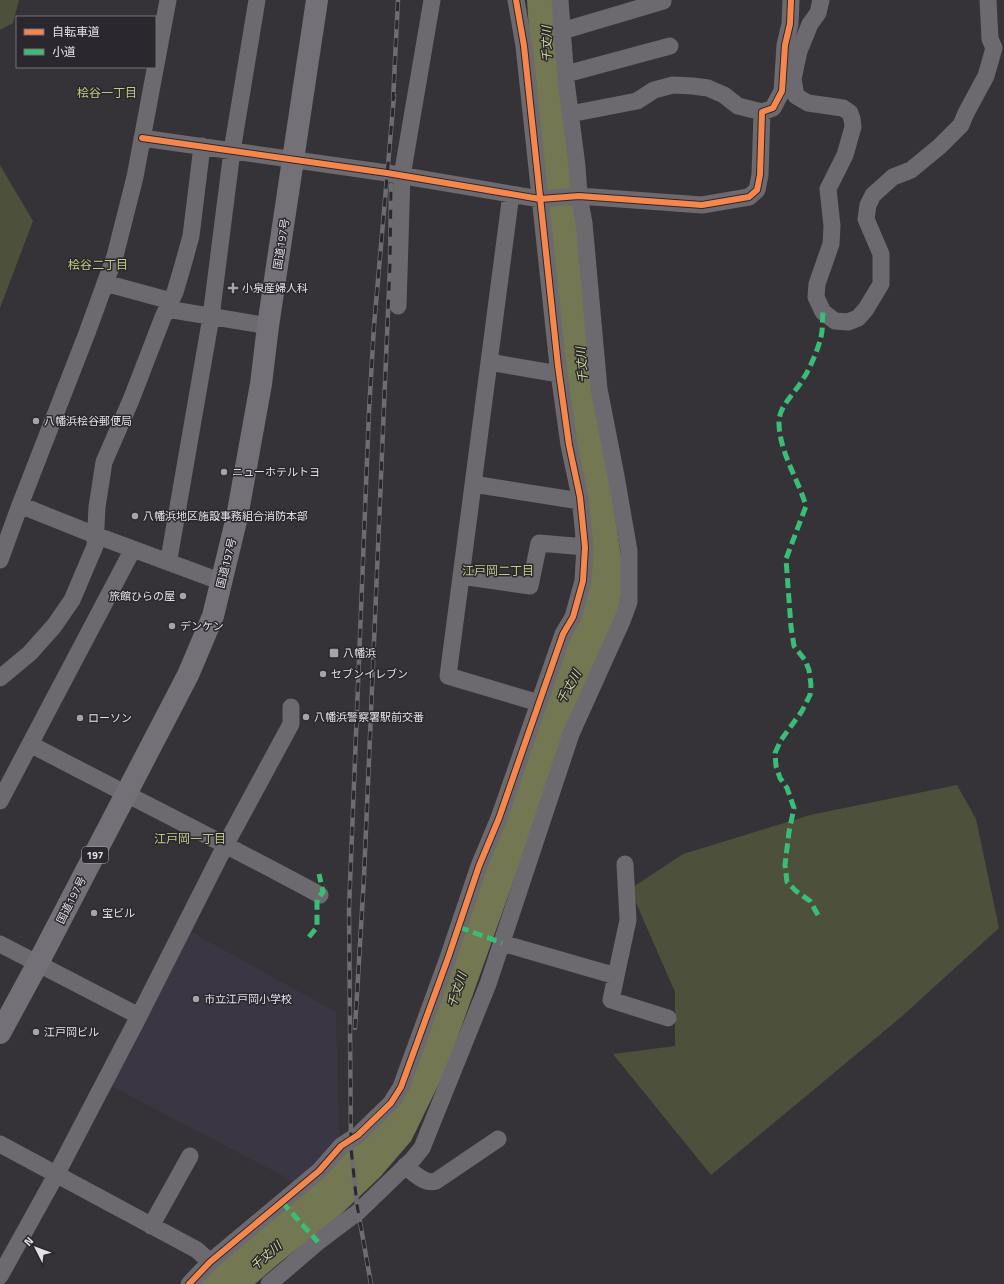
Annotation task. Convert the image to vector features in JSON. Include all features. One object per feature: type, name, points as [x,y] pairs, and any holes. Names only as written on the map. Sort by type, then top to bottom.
[{"type":"highway","name":"国道197号","points":[[0,1033],[193,666],[213,616],[237,517],[261,384],[268,326],[317,0]]},
{"type":"street","points":[[156,64],[168,0]]},
{"type":"street","points":[[166,561],[170,553],[210,317],[232,151],[257,0]]},
{"type":"street","points":[[398,306],[402,176],[432,0]]},
{"type":"street","points":[[189,1284],[210,1262],[319,1171],[341,1146],[358,1135],[391,1103],[401,1087],[563,634],[573,617],[583,581],[585,547],[580,501],[569,445],[559,374],[543,198],[524,46],[515,0]]},
{"type":"street","points":[[270,1284],[318,1242],[358,1212],[422,1148],[488,984],[571,734],[622,621],[629,602],[629,551],[599,389],[584,223],[578,196],[577,166],[570,114],[560,0]]},
{"type":"street","points":[[562,31],[664,1],[663,0]]},
{"type":"street","points":[[570,114],[637,101],[654,90],[673,85],[708,88],[724,95],[738,106],[762,112],[773,108],[782,91],[785,45],[790,24],[791,0]]},
{"type":"street","points":[[821,0],[818,13],[810,24],[799,51],[793,79],[796,96],[808,103],[843,108],[850,113],[852,119],[853,127],[845,155],[828,189],[832,226],[831,244],[817,284],[816,297],[823,312],[829,317],[835,321],[848,322],[858,318],[866,309],[881,284],[881,254],[866,219],[868,205],[873,195],[893,177],[911,170],[940,146],[961,125],[986,76],[994,48],[990,39],[988,0]]},
{"type":"street","points":[[566,74],[670,46]]},
{"type":"street","points":[[0,560],[115,256],[135,177],[155,68]]},
{"type":"street","points":[[142,138],[294,159],[543,198],[578,196],[702,205],[749,197],[757,190],[760,176],[762,112]]},
{"type":"street","points":[[0,678],[30,653],[54,626],[72,600],[95,546],[97,508],[104,462],[177,285],[191,236],[202,146]]},
{"type":"street","points":[[511,194],[448,676],[539,704]]},
{"type":"street","points":[[105,283],[169,305],[210,317],[268,326]]},
{"type":"street","points":[[489,362],[559,374]]},
{"type":"street","points":[[473,484],[580,501]]},
{"type":"street","points":[[20,505],[95,536],[222,582]]},
{"type":"street","points":[[461,576],[530,586],[539,543],[585,547]]},
{"type":"street","points":[[0,801],[133,549]]},
{"type":"street","points":[[0,1276],[56,1175],[226,844],[291,724],[291,707]]},
{"type":"street","points":[[30,744],[226,844],[320,895]]},
{"type":"street","points":[[626,864],[628,920],[611,1000],[668,1018]]},
{"type":"street","points":[[502,943],[616,976]]},
{"type":"street","points":[[0,944],[139,1016]]},
{"type":"street","points":[[405,1166],[425,1181],[431,1183],[498,1139]]},
{"type":"street","points":[[0,1144],[197,1250],[210,1262]]},
{"type":"street","points":[[151,1226],[190,1156]]},
{"type":"shaded area","points":[[0,0],[19,0],[13,23],[0,30]]},
{"type":"shaded area","points":[[0,165],[33,221],[0,308]]},
{"type":"shaded area","points":[[957,785],[976,819],[999,928],[900,1018],[711,1175],[613,1054],[675,1046],[675,992],[630,889],[683,854],[810,815]]},
{"type":"shaded area","points":[[186,929],[336,1012],[339,1143],[293,1181],[105,1083]]},
{"type":"water","name":"千丈川","points":[[527,0],[553,0],[607,465],[624,576],[619,611],[526,846],[447,1067],[411,1141],[380,1177],[340,1215],[255,1284],[197,1284],[401,1103],[568,637],[580,618],[569,411],[533,87]]},
{"type":"railway","points":[[393,101],[398,0]]},
{"type":"railway","points":[[371,1284],[357,1205],[351,1148],[349,909],[369,411],[374,326],[394,96]]},
{"type":"railway","points":[[355,1028],[364,877],[390,265],[391,185]]},
{"type":"marked path","points":[[818,915],[810,901],[796,891],[787,882],[785,865],[794,808],[787,788],[780,778],[776,766],[775,753],[781,740],[802,711],[810,695],[811,685],[809,670],[805,660],[794,646],[791,627],[786,559],[806,506],[786,456],[780,435],[779,418],[781,411],[800,385],[814,359],[822,334],[823,312]]},
{"type":"marked path","points":[[309,937],[317,927],[317,899],[323,892],[319,874]]},
{"type":"marked path","points":[[459,927],[502,943]]},
{"type":"marked path","points":[[282,1202],[318,1242]]},
{"type":"cycle path","points":[[189,1284],[210,1262],[319,1171],[341,1146],[358,1135],[391,1103],[401,1087],[448,958],[479,866],[499,818],[563,634],[573,617],[583,581],[585,547],[580,497],[569,445],[558,366],[524,46],[516,0]]},
{"type":"cycle path","points":[[142,138],[387,173],[540,199],[579,196],[702,205],[749,197],[757,190],[760,175],[762,112],[773,108],[782,91],[785,45],[790,24],[791,0]]},
{"type":"place","name":"小泉産婦人科","points":[[233,288]]},
{"type":"place","name":"八幡浜桧谷郵便局","points":[[36,421]]},
{"type":"place","name":"ニューホテルトヨ","points":[[224,472]]},
{"type":"place","name":"八幡浜地区施設事務組合消防本部","points":[[135,516]]},
{"type":"place","name":"旅館ひらの屋","points":[[183,596]]},
{"type":"place","name":"デンケン","points":[[172,626]]},
{"type":"place","name":"八幡浜","points":[[334,653]]},
{"type":"place","name":"セブンイレブン","points":[[323,674]]},
{"type":"place","name":"八幡浜警察署駅前交番","points":[[306,717]]},
{"type":"place","name":"ローソン","points":[[80,718]]},
{"type":"place","name":"宝ビル","points":[[94,913]]},
{"type":"place","name":"市立江戸岡小学校","points":[[196,999]]},
{"type":"place","name":"江戸岡ビル","points":[[36,1032]]},
{"type":"district","name":"桧谷一丁目","points":[[107,93]]},
{"type":"district","name":"桧谷二丁目","points":[[98,265]]},
{"type":"district","name":"江戸岡二丁目","points":[[498,571]]},
{"type":"district","name":"江戸岡一丁目","points":[[190,839]]}]
